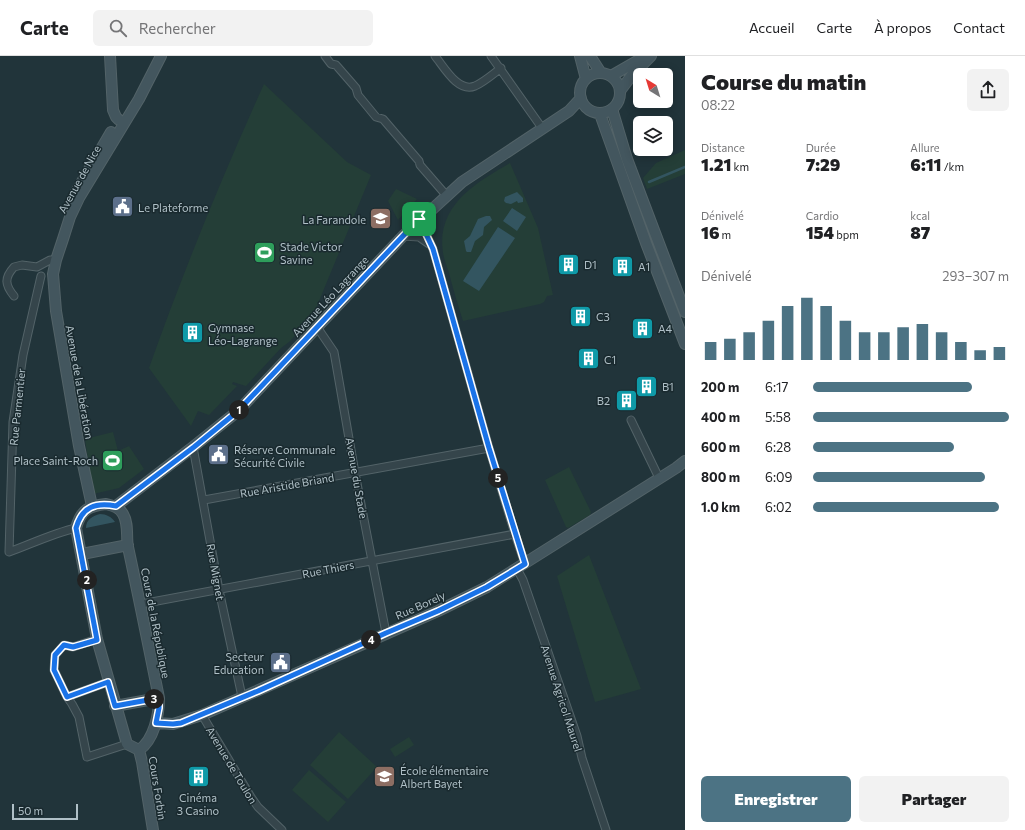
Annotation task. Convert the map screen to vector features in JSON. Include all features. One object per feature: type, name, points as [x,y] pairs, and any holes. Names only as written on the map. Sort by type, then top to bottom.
[{"type":"main road","points":[[110,56],[113,110],[119,120]]},
{"type":"main road","name":"Avenue de Nice","points":[[56,260],[58,233],[69,204],[119,120],[150,75],[161,56]]},
{"type":"main road","points":[[580,56],[586,79]]},
{"type":"main road","points":[[590,56],[601,73]]},
{"type":"main road","points":[[611,76],[645,56]]},
{"type":"main road","points":[[620,91],[632,75],[651,56]]},
{"type":"main road","points":[[601,73],[611,76],[616,81],[620,91],[619,100],[612,109],[600,114],[587,108],[581,98],[580,91],[582,84],[586,79],[601,73]]},
{"type":"main road","name":"Avenue de Nice","points":[[56,260],[70,217],[79,198],[139,99],[150,75]]},
{"type":"main road","name":"Avenue Léo Lagrange","points":[[116,506],[194,447],[238,411],[419,219],[462,182],[569,111],[581,98]]},
{"type":"main road","name":"Avenue Léo Lagrange","points":[[569,111],[587,108]]},
{"type":"main road","points":[[612,109],[630,166],[685,312]]},
{"type":"main road","points":[[600,114],[646,243],[685,344]]},
{"type":"main road","name":"Avenue de la Libération","points":[[56,260],[53,274],[57,318],[78,440],[92,506]]},
{"type":"main road","name":"Rue Borely","points":[[156,723],[181,723],[202,715],[438,611],[487,587],[659,478],[680,467],[685,461]]},
{"type":"main road","points":[[116,506],[106,504],[92,506],[79,518],[76,528],[97,640],[108,682],[127,744],[139,750]]},
{"type":"main road","name":"Cours de la République","points":[[116,506],[123,513],[125,520],[128,545],[159,698],[156,723],[145,744],[139,750]]},
{"type":"main road","points":[[82,554],[128,545]]},
{"type":"main road","points":[[115,706],[159,698]]},
{"type":"main road","name":"Cours Forbin","points":[[139,750],[153,830]]},
{"type":"street","points":[[325,56],[331,64],[336,65],[356,88],[358,95],[376,116],[383,119],[419,161],[420,165],[446,196]]},
{"type":"street","points":[[435,56],[458,83],[466,88],[474,87],[501,68]]},
{"type":"street","points":[[491,56],[501,68],[542,128]]},
{"type":"street","name":"Avenue Agricol Maurel","points":[[419,219],[429,244],[433,249],[489,448],[515,534],[523,580],[577,736],[582,758],[606,829]]},
{"type":"street","points":[[403,236],[419,237],[429,244]]},
{"type":"street","points":[[14,296],[7,284],[7,277],[9,272],[14,267],[22,265],[37,267],[50,260],[56,260]]},
{"type":"street","points":[[37,267],[41,276],[53,274]]},
{"type":"street","name":"Rue Parmentier","points":[[41,276],[23,355],[13,422],[9,552],[48,538],[60,532],[76,528]]},
{"type":"street","name":"Avenue du Stade","points":[[317,327],[334,352],[355,473],[386,633]]},
{"type":"street","points":[[631,420],[659,478]]},
{"type":"street","name":"Rue Mignet","points":[[194,447],[219,590],[244,697]]},
{"type":"street","name":"Rue Aristide Briand","points":[[204,500],[489,448]]},
{"type":"street","name":"Rue Thiers","points":[[141,604],[515,534]]},
{"type":"street","points":[[97,640],[73,647],[64,645],[55,655],[54,670],[67,697],[79,717],[87,758],[127,744]]},
{"type":"street","points":[[67,697],[108,682]]},
{"type":"street","name":"Avenue de Toulon","points":[[202,715],[251,797],[258,807],[282,830]]},
{"type":"green space","name":"Stade Victor Savine","points":[[264,84],[347,162],[371,175],[312,318],[289,342],[281,348],[246,386],[233,382],[232,384],[237,386],[209,415],[198,411],[191,426],[149,368],[175,296],[233,154]]},
{"type":"green space","points":[[685,150],[685,174],[647,189],[643,178],[656,163]]},
{"type":"green space","points":[[510,163],[538,228],[553,295],[547,296],[544,302],[540,304],[463,321],[443,253],[442,236],[446,222],[452,209],[461,198],[484,179]]},
{"type":"green space","points":[[396,189],[417,199],[398,220],[388,201]]},
{"type":"green space","name":"Place Saint-Roch","points":[[113,432],[118,451],[129,446],[144,469],[119,488],[93,494],[85,439]]},
{"type":"green space","points":[[569,467],[591,512],[590,515],[568,528],[566,527],[545,480]]},
{"type":"green space","points":[[589,555],[641,689],[595,702],[557,576]]},
{"type":"green space","points":[[339,732],[377,767],[348,799],[310,765]]},
{"type":"green space","points":[[409,737],[414,745],[395,757],[390,749]]},
{"type":"green space","points":[[309,770],[346,802],[328,822],[292,790]]},
{"type":"water","points":[[517,192],[523,198],[523,202],[518,203],[517,201],[511,204],[504,201],[505,197]]},
{"type":"water","points":[[512,208],[526,217],[517,231],[503,221]]},
{"type":"water","points":[[490,216],[492,220],[484,227],[483,235],[475,241],[471,252],[467,252],[464,241],[470,236],[478,219]]},
{"type":"water","points":[[498,227],[515,238],[479,291],[463,281]]},
{"type":"water","points":[[100,514],[109,516],[115,522],[86,528],[87,522],[92,517]]},
{"type":"waterway","points":[[649,182],[685,167]]},
{"type":"place","name":"Le Plateforme","points":[[123,207]]},
{"type":"place","name":"La Farandole","points":[[381,219]]},
{"type":"place","name":"Stade Victor Savine","points":[[265,252]]},
{"type":"place","name":"D1","points":[[568,264]]},
{"type":"place","name":"A1","points":[[622,266]]},
{"type":"place","name":"C3","points":[[580,316]]},
{"type":"place","name":"A4","points":[[642,328]]},
{"type":"place","name":"Gymnase Léo-Lagrange","points":[[193,333]]},
{"type":"place","name":"C1","points":[[589,359]]},
{"type":"place","name":"B1","points":[[646,386]]},
{"type":"place","name":"B2","points":[[626,400]]},
{"type":"place","name":"Réserve Communale Sécurité Civile","points":[[218,455]]},
{"type":"place","name":"Place Saint-Roch","points":[[113,460]]},
{"type":"place","name":"Secteur Education","points":[[280,662]]},
{"type":"place","name":"École élémentaire Albert Bayet","points":[[385,776]]},
{"type":"place","name":"Cinéma 3 Casino","points":[[198,777]]},
{"type":"route","points":[[419,219],[429,244],[433,249],[489,448],[525,564],[487,587],[438,611],[258,691],[181,723],[156,723],[159,698],[115,706],[108,682],[67,697],[54,670],[55,655],[64,645],[73,647],[97,640],[76,528],[79,518],[92,506],[106,504],[116,506],[194,447],[238,411],[419,219]]}]
